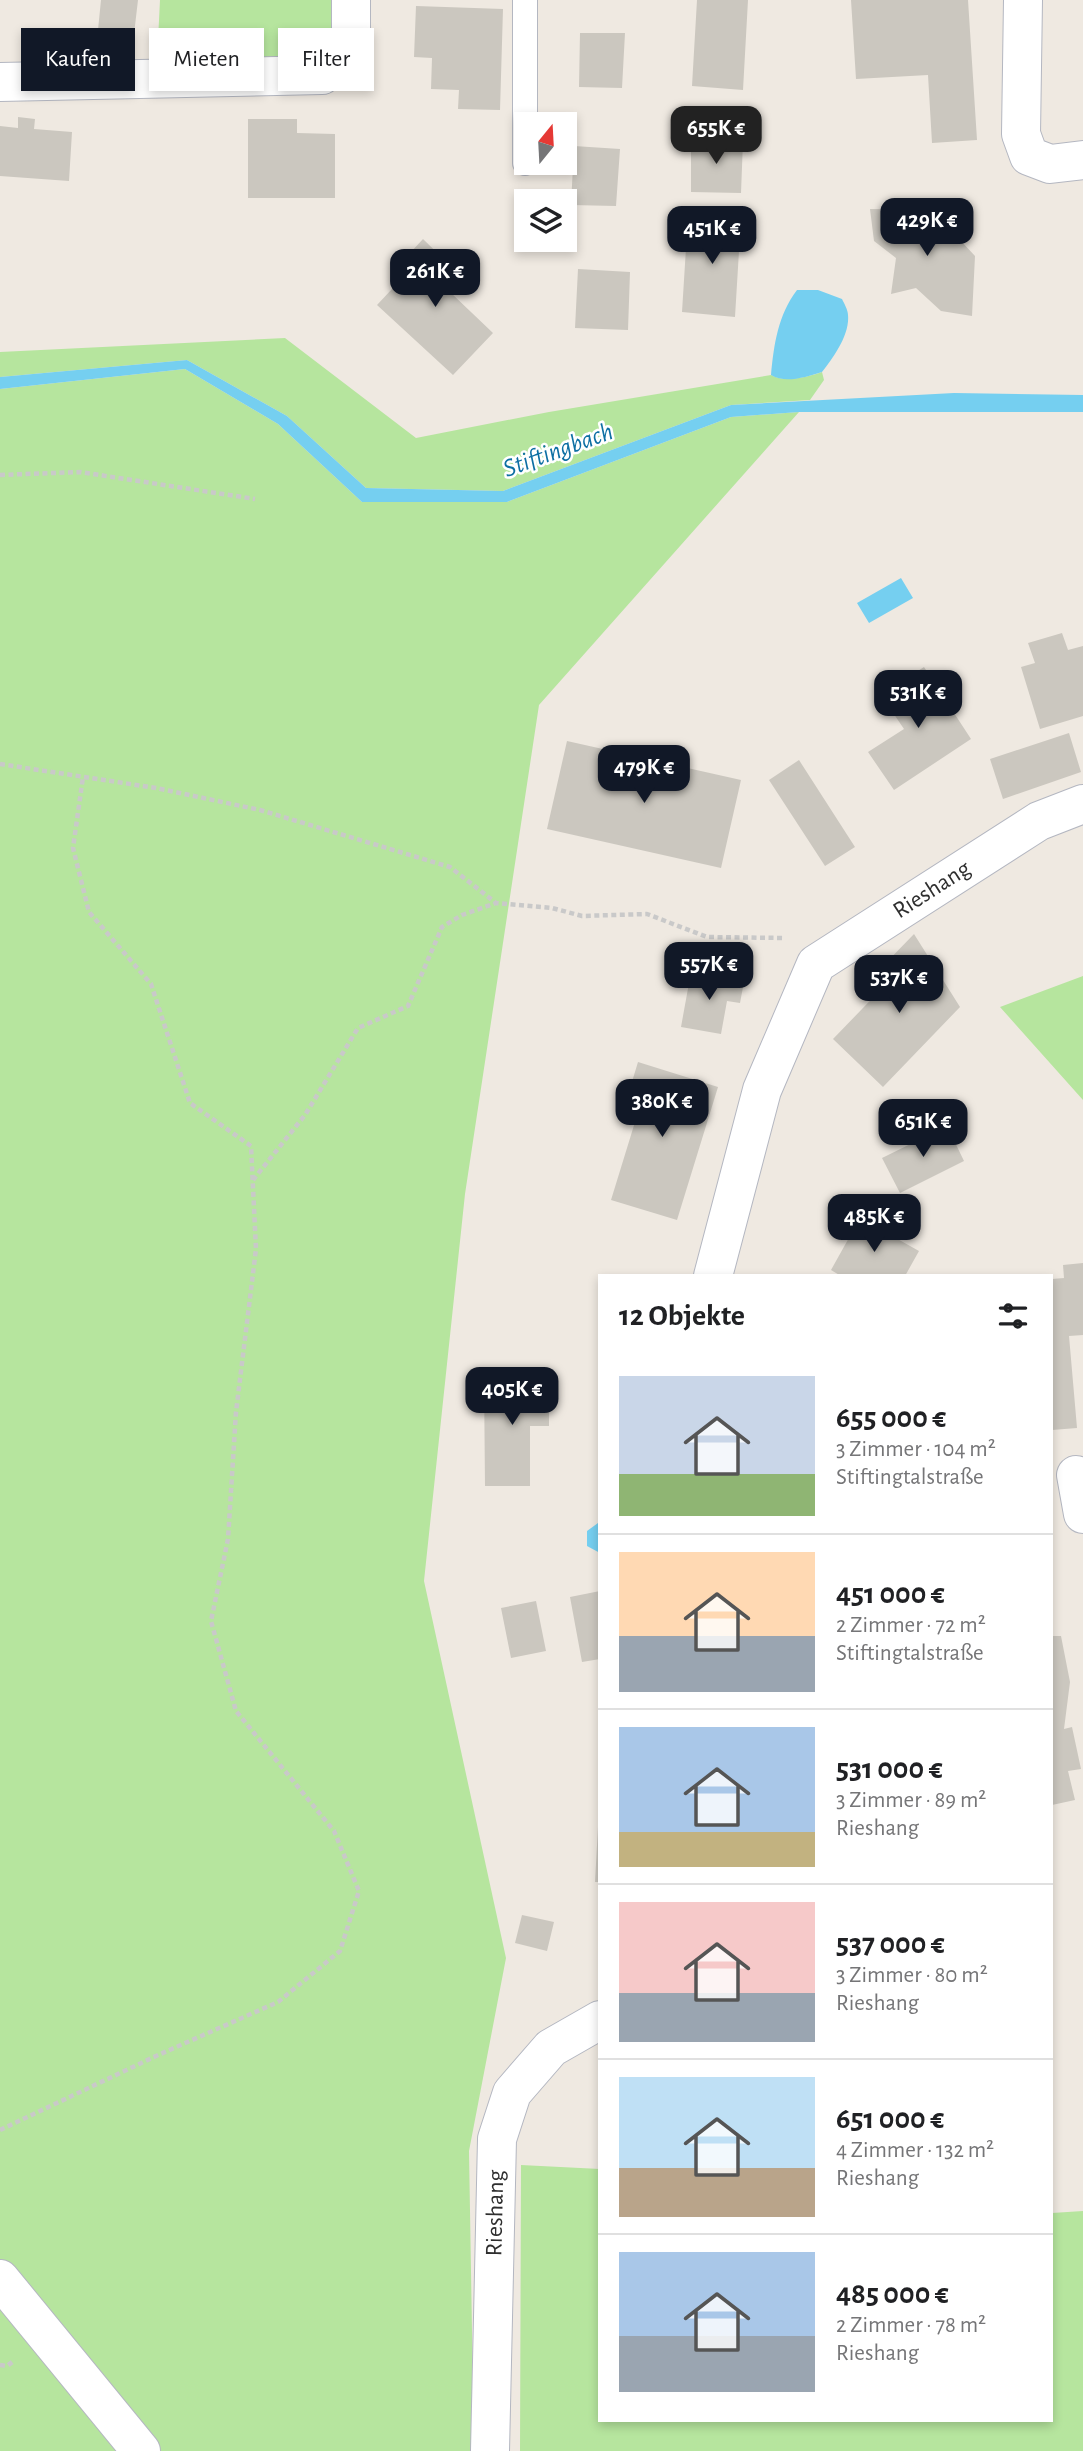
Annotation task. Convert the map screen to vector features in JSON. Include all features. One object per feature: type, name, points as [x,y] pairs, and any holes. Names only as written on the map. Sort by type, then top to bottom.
[{"type":"street","points":[[0,82],[322,75],[351,47],[351,0]]},
{"type":"street","points":[[1023,0],[1021,134],[1029,156],[1050,164],[1083,160]]},
{"type":"street","name":"Rieshang","points":[[714,1274],[762,1090],[816,964],[1039,821],[1083,804]]},
{"type":"street","points":[[1076,1475],[1083,1514]]},
{"type":"street","name":"Rieshang","points":[[490,2451],[496,2139],[512,2092],[551,2048],[598,2021]]},
{"type":"street","points":[[0,2279],[141,2451]]},
{"type":"lane","points":[[525,0],[525,112]]},
{"type":"path","points":[[0,475],[80,472],[255,499]]},
{"type":"path","points":[[0,764],[156,788],[260,810],[450,867],[496,902]]},
{"type":"path","points":[[0,2130],[278,2002],[340,1951],[359,1891],[334,1831],[236,1711],[211,1621],[228,1539],[236,1412],[256,1249],[251,1146],[190,1103],[150,984],[89,912],[73,848],[83,777]]},
{"type":"path","points":[[253,1180],[305,1115],[358,1028],[408,1006],[442,927],[462,915],[496,902],[552,908],[582,915],[647,914],[707,937],[781,938],[846,945]]},
{"type":"green space","points":[[160,0],[341,0],[340,28],[278,28],[278,58],[264,58],[264,28],[159,28]]},
{"type":"green space","points":[[285,338],[416,438],[549,412],[771,375],[789,379],[822,372],[824,380],[810,400],[731,405],[503,491],[366,488],[287,416],[187,360],[0,377],[0,352]]},
{"type":"green space","points":[[185,369],[278,424],[362,502],[507,502],[731,417],[799,412],[539,705],[465,1194],[424,1581],[506,1958],[469,2151],[474,2451],[0,2451],[0,389]]},
{"type":"green space","points":[[1083,976],[1083,1100],[1000,1007]]},
{"type":"green space","points":[[521,2165],[598,2169],[598,2422],[1053,2422],[1053,2213],[1083,2211],[1083,2451],[520,2451]]},
{"type":"water","points":[[797,290],[818,290],[842,299],[848,323],[840,346],[822,372],[796,379],[777,378],[771,375],[778,330],[785,309]]},
{"type":"water","name":"Stiftingbach","points":[[187,360],[287,416],[366,488],[503,491],[731,405],[954,393],[1083,395],[1083,412],[799,412],[731,417],[507,502],[362,502],[278,424],[185,369],[0,389],[0,377]]},
{"type":"water","points":[[901,578],[913,598],[869,623],[857,603]]},
{"type":"water","points":[[598,1523],[598,1552],[587,1546],[587,1531]]},
{"type":"building","points":[[101,0],[138,0],[135,28],[98,28]]},
{"type":"building","points":[[697,0],[748,0],[743,90],[692,86]]},
{"type":"building","points":[[851,0],[968,0],[977,140],[932,143],[928,75],[856,79]]},
{"type":"building","points":[[416,6],[503,9],[500,110],[458,109],[459,90],[431,89],[432,58],[414,57]]},
{"type":"building","points":[[580,33],[625,33],[622,88],[579,87]]},
{"type":"building","points":[[18,117],[35,119],[34,129],[72,132],[69,181],[0,176],[0,126],[18,128]]},
{"type":"building","points":[[248,119],[297,119],[297,133],[335,134],[335,198],[248,198]]},
{"type":"building","points":[[691,138],[743,141],[741,193],[691,192]]},
{"type":"building","points":[[578,146],[620,149],[616,206],[577,205],[577,189],[572,189],[573,175],[578,175]]},
{"type":"building","points":[[870,209],[932,210],[975,256],[972,316],[941,311],[916,288],[891,294],[896,258],[874,241]]},
{"type":"building","points":[[688,216],[741,218],[735,317],[682,312]]},
{"type":"building","points":[[423,239],[463,278],[450,292],[493,333],[453,375],[377,305],[406,274],[398,266]]},
{"type":"building","points":[[578,269],[630,272],[628,330],[575,328]]},
{"type":"building","points":[[1062,633],[1068,650],[1083,646],[1083,716],[1040,729],[1021,667],[1035,663],[1028,643]]},
{"type":"building","points":[[924,667],[971,739],[894,790],[868,752],[904,729],[881,695]]},
{"type":"building","points":[[1069,733],[1081,772],[1003,799],[990,759]]},
{"type":"building","points":[[567,741],[741,780],[721,868],[547,829]]},
{"type":"building","points":[[799,760],[855,847],[825,866],[769,780]]},
{"type":"building","points":[[914,934],[960,1007],[883,1087],[833,1039],[891,979],[880,969]]},
{"type":"building","points":[[691,972],[744,982],[740,1003],[727,1001],[721,1034],[681,1027]]},
{"type":"building","points":[[638,1062],[718,1087],[677,1220],[611,1200],[635,1122],[621,1118]]},
{"type":"building","points":[[947,1126],[964,1161],[900,1193],[882,1158]]},
{"type":"building","points":[[860,1218],[919,1251],[906,1274],[838,1274],[831,1270]]},
{"type":"building","points":[[1083,1263],[1083,1335],[1069,1336],[1077,1428],[1053,1430],[1053,1279],[1064,1278],[1063,1265]]},
{"type":"building","points":[[484,1378],[549,1378],[549,1426],[530,1426],[530,1486],[485,1486]]},
{"type":"building","points":[[598,1591],[598,1659],[582,1662],[570,1597]]},
{"type":"building","points":[[536,1601],[546,1651],[511,1658],[501,1608]]},
{"type":"building","points":[[1053,1636],[1061,1636],[1070,1682],[1064,1729],[1072,1727],[1081,1769],[1068,1771],[1075,1800],[1053,1805]]},
{"type":"building","points":[[598,1827],[598,1882],[595,1882]]},
{"type":"building","points":[[522,1915],[554,1922],[547,1951],[515,1943]]}]
